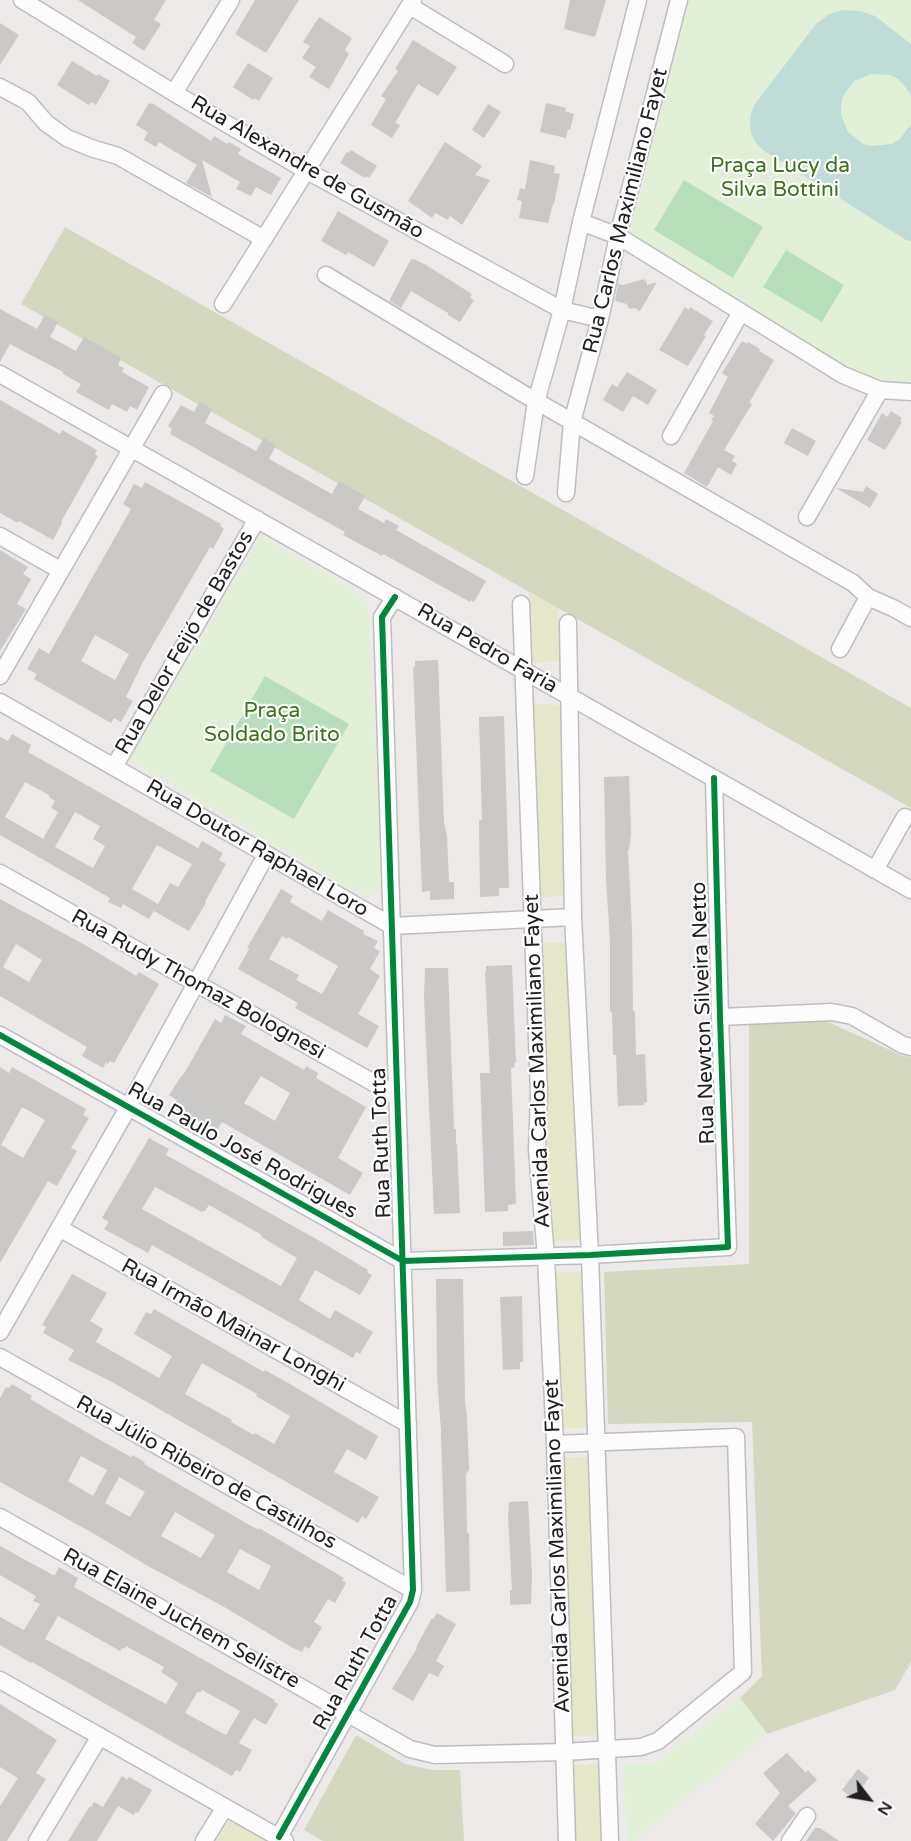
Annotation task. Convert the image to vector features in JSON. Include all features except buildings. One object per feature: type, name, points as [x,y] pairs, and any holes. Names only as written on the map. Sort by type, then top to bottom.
[{"type":"street","name":"Rua Alexandre de Gusmão","points":[[22,0],[46,6],[174,93],[308,171],[562,310],[600,319]]},
{"type":"street","points":[[174,93],[231,0]]},
{"type":"street","name":"Rua Carlos Maximiliano Fayet","points":[[525,476],[536,402],[562,310],[581,222],[638,0]]},
{"type":"street","name":"Rua Carlos Maximiliano Fayet","points":[[566,493],[572,422],[600,319],[618,236],[679,0]]},
{"type":"street","points":[[223,304],[411,3],[505,63]]},
{"type":"street","points":[[0,87],[28,102],[46,123],[67,138],[118,156],[264,240]]},
{"type":"street","points":[[581,222],[618,236],[843,375],[880,390],[911,392]]},
{"type":"street","points":[[326,275],[536,402],[853,583],[868,597],[911,618]]},
{"type":"street","points":[[671,436],[741,312]]},
{"type":"street","name":"Rua Pedro Faria","points":[[0,374],[911,890]]},
{"type":"street","points":[[807,518],[880,390]]},
{"type":"street","points":[[0,676],[163,394]]},
{"type":"street","name":"Rua Delor Feijó de Bastos","points":[[114,767],[257,519]]},
{"type":"street","points":[[0,536],[60,570]]},
{"type":"street","name":"Rua Ruth Totta","points":[[282,1839],[348,1713],[410,1602],[413,1590],[382,616],[395,597]]},
{"type":"street","points":[[840,649],[868,597]]},
{"type":"street","name":"Avenida Carlos Maximiliano Fayet","points":[[522,604],[539,1095],[537,1150],[546,1257],[555,1444],[567,1841]]},
{"type":"street","name":"Avenida Carlos Maximiliano Fayet","points":[[568,623],[573,917],[590,1255],[610,1841]]},
{"type":"street","name":"Rua Doutor Raphael Loro","points":[[0,702],[392,926],[573,917]]},
{"type":"street","name":"Rua Newton Silveira Netto","points":[[590,1255],[728,1247],[714,778]]},
{"type":"street","points":[[875,870],[905,817]]},
{"type":"street","points":[[0,1332],[129,1106],[266,855]]},
{"type":"street","name":"Rua Rudy Thomaz Bolognesi","points":[[0,873],[397,1096]]},
{"type":"street","points":[[720,1017],[832,1012],[852,1016],[903,1045],[911,1047]]},
{"type":"street","name":"Rua Paulo José Rodrigues","points":[[0,1035],[402,1261]]},
{"type":"street","name":"Rua Irmão Mainar Longhi","points":[[59,1228],[408,1424]]},
{"type":"street","points":[[402,1261],[590,1255]]},
{"type":"street","name":"Rua Júlio Ribeiro de Castilhos","points":[[0,1357],[413,1590]]},
{"type":"street","name":"Rua Elaine Juchem Selistre","points":[[0,1517],[410,1749],[435,1755],[565,1752],[641,1747],[658,1741],[743,1672],[736,1437],[596,1442]]},
{"type":"street","points":[[555,1444],[596,1442]]},
{"type":"street","points":[[0,1680],[282,1839]]},
{"type":"street","points":[[37,1841],[100,1737]]},
{"type":"street","points":[[204,1841],[225,1807]]},
{"type":"street","points":[[790,1841],[807,1816]]},
{"type":"shaded area","points":[[844,10],[860,11],[875,16],[911,44],[911,96],[898,79],[890,75],[871,74],[854,81],[843,96],[841,115],[848,132],[863,144],[872,146],[892,144],[900,139],[911,124],[911,241],[763,150],[751,133],[751,113],[755,104],[816,24],[829,14]]},
{"type":"shaded area","points":[[65,227],[911,708],[911,808],[21,304]]},
{"type":"shaded area","points":[[529,592],[558,608],[560,661],[532,663]]},
{"type":"shaded area","points":[[534,704],[561,705],[566,896],[541,897]]},
{"type":"shaded area","points":[[568,942],[579,1134],[580,1240],[551,1241],[544,1152],[542,943]]},
{"type":"shaded area","points":[[826,1021],[903,1056],[911,1057],[911,1662],[895,1690],[767,1734],[740,1698],[762,1676],[752,1422],[608,1424],[604,1272],[749,1264],[749,1024]]},
{"type":"shaded area","points":[[555,1272],[584,1272],[589,1427],[561,1429]]},
{"type":"shaded area","points":[[589,1457],[599,1735],[570,1737],[562,1458]]},
{"type":"shaded area","points":[[356,1735],[405,1764],[432,1770],[460,1770],[464,1841],[323,1841],[304,1830]]},
{"type":"shaded area","points":[[600,1764],[603,1841],[574,1841],[572,1765]]},
{"type":"shaded area","points":[[230,1819],[270,1841],[216,1841]]},
{"type":"green space","name":"Praça Lucy da Silva Bottini","points":[[689,0],[911,0],[911,385],[844,372],[629,239]]},
{"type":"green space","points":[[684,180],[763,227],[733,278],[654,230]]},
{"type":"green space","points":[[786,250],[844,285],[822,322],[763,287]]},
{"type":"green space","name":"Praça Soldado Brito","points":[[261,536],[367,598],[384,888],[365,897],[130,760]]},
{"type":"green space","points":[[265,676],[349,724],[294,819],[210,771]]},
{"type":"green space","points":[[740,1698],[767,1734],[632,1841],[627,1841],[623,1764],[647,1765],[657,1762]]},
{"type":"cycle path","points":[[279,1837],[410,1602],[413,1590],[382,617],[395,597]]},
{"type":"cycle path","points":[[0,1035],[403,1261],[590,1255],[728,1247],[714,778]]}]
